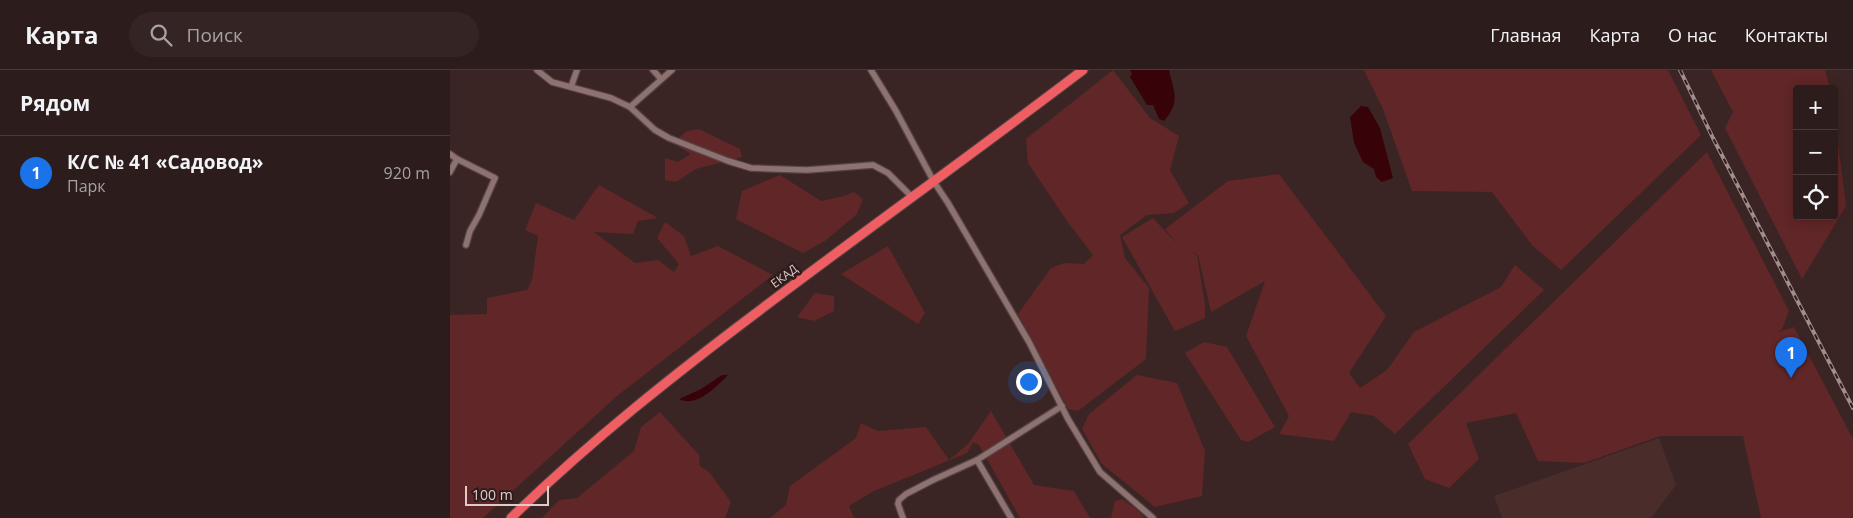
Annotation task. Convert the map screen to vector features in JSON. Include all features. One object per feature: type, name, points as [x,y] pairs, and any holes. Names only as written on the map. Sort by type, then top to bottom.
[{"type":"highway","name":"ЕКАД","points":[[511,518],[541,488],[614,424],[688,364],[1083,70]]},
{"type":"street","points":[[537,70],[552,82],[612,98],[630,107],[656,130],[669,138],[728,161],[751,168],[807,170],[873,165],[890,175],[912,197]]},
{"type":"street","points":[[570,87],[577,70]]},
{"type":"street","points":[[653,70],[661,79]]},
{"type":"street","points":[[630,107],[672,70]]},
{"type":"street","points":[[871,70],[896,111],[934,182],[1029,342],[1062,406],[1100,472],[1153,518]]},
{"type":"street","points":[[450,154],[495,178],[470,231],[466,245]]},
{"type":"street","points":[[450,172],[457,159]]},
{"type":"street","points":[[890,175],[899,176]]},
{"type":"street","points":[[903,518],[898,509],[899,500],[906,494],[977,460],[1062,406]]},
{"type":"street","points":[[977,460],[1011,518]]},
{"type":"shaded area","points":[[1113,70],[1150,118],[1179,136],[1170,170],[1189,203],[1174,213],[1147,215],[1120,235],[1125,258],[1149,288],[1146,359],[1078,411],[1068,409],[1018,314],[1051,268],[1064,263],[1084,264],[1093,255],[1067,221],[1028,163],[1026,139]]},
{"type":"shaded area","points":[[1130,70],[1169,70],[1175,97],[1173,108],[1164,121],[1159,119],[1153,105],[1147,105],[1130,77],[1132,74]]},
{"type":"shaded area","points":[[1364,70],[1668,70],[1701,135],[1561,270],[1532,245],[1492,192],[1412,191],[1383,109]]},
{"type":"shaded area","points":[[1711,70],[1825,70],[1829,85],[1793,85],[1793,220],[1838,220],[1802,279],[1725,128],[1733,112]]},
{"type":"shaded area","points":[[1361,106],[1368,107],[1380,128],[1393,178],[1382,182],[1376,177],[1374,169],[1363,162],[1354,143],[1350,117]]},
{"type":"shaded area","points":[[699,129],[740,149],[742,157],[696,169],[676,182],[665,180],[665,158],[678,162],[691,154],[673,143],[687,131]]},
{"type":"shaded area","points":[[1838,143],[1846,206],[1838,219]]},
{"type":"shaded area","points":[[1707,152],[1789,311],[1782,329],[1778,332],[1794,327],[1853,439],[1853,518],[1761,518],[1743,436],[1660,436],[1584,463],[1538,461],[1516,413],[1466,423],[1479,459],[1449,488],[1425,479],[1408,444]]},
{"type":"shaded area","points":[[1279,174],[1386,316],[1349,373],[1360,388],[1387,370],[1414,332],[1501,287],[1515,265],[1544,290],[1395,434],[1374,416],[1351,412],[1334,441],[1279,434],[1289,416],[1246,336],[1265,281],[1211,312],[1198,255],[1181,248],[1197,255],[1205,304],[1205,318],[1175,331],[1122,237],[1153,218],[1178,245],[1165,229],[1228,181]]},
{"type":"shaded area","points":[[780,175],[821,201],[854,192],[863,199],[857,214],[825,241],[803,253],[736,219],[742,191]]},
{"type":"shaded area","points":[[599,185],[658,218],[638,221],[633,234],[594,232],[635,263],[658,260],[674,272],[679,264],[657,238],[665,222],[684,236],[691,256],[718,246],[773,275],[617,396],[483,518],[450,518],[450,315],[487,314],[487,298],[527,290],[532,280],[538,236],[525,230],[536,203],[574,220]]},
{"type":"shaded area","points":[[888,246],[925,313],[918,324],[841,274]]},
{"type":"shaded area","points":[[815,293],[834,296],[834,311],[814,321],[797,317]]},
{"type":"shaded area","points":[[1204,342],[1227,347],[1275,427],[1248,442],[1241,440],[1185,353]]},
{"type":"shaded area","points":[[722,375],[728,375],[699,399],[686,401],[679,399],[701,389]]},
{"type":"shaded area","points":[[1137,375],[1177,383],[1205,451],[1202,496],[1155,507],[1102,464],[1082,429],[1089,414]]},
{"type":"shaded area","points":[[991,411],[1034,485],[1074,491],[1090,518],[1020,518],[979,445],[973,442],[967,453],[874,491],[849,506],[854,518],[770,518],[786,505],[790,486],[856,438],[861,423],[878,431],[926,427],[949,460],[968,444]]},
{"type":"shaded area","points":[[660,412],[699,455],[700,466],[709,472],[731,502],[725,518],[542,518],[559,500],[577,498],[634,451],[641,427]]},
{"type":"shaded area","points":[[1659,438],[1676,485],[1652,517],[1502,518],[1494,496]]},
{"type":"shaded area","points":[[1122,499],[1145,518],[1111,518],[1115,501]]},
{"type":"railway","points":[[1680,70],[1713,138],[1853,408]]},
{"type":"place","name":"К/С № 41 «Садовод»","points":[[1791,378]]}]
